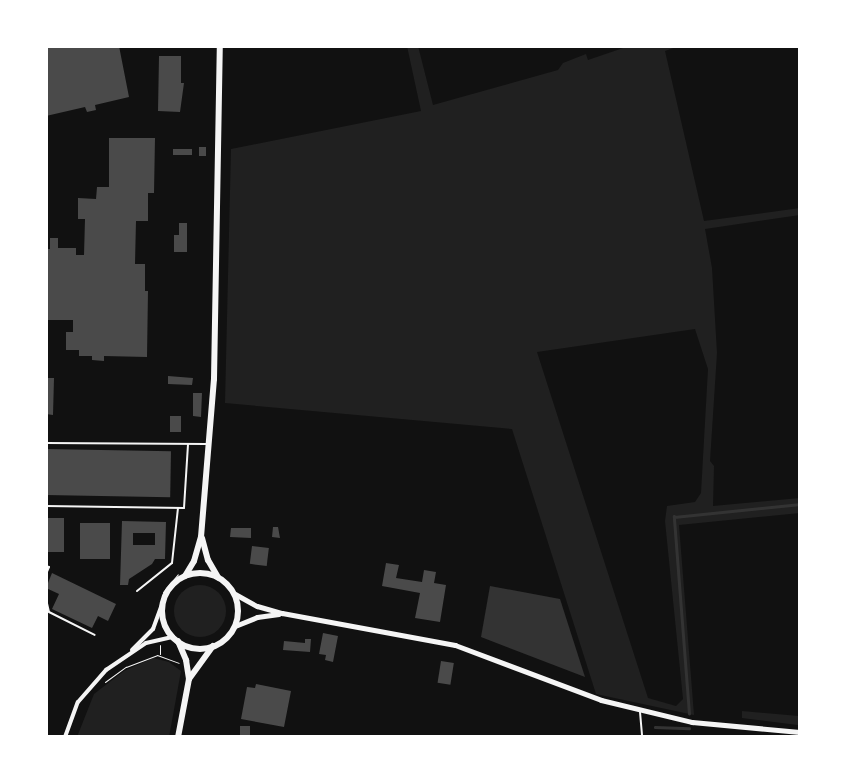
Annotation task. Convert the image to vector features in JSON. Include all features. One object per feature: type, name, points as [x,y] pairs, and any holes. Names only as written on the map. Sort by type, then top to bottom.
[{"type":"main road","points":[[178,737],[189,679],[188,669],[175,639],[163,619],[164,598],[172,585],[185,576],[194,561],[201,537],[214,379],[220,46]]},
{"type":"main road","points":[[189,679],[213,646],[229,635],[235,626],[238,605],[235,594],[218,577],[208,560],[201,537]]},
{"type":"main road","points":[[185,576],[207,573],[218,577]]},
{"type":"main road","points":[[175,639],[201,649],[213,646]]},
{"type":"street","points":[[235,594],[257,606],[282,614],[455,645],[551,683],[640,710],[692,722],[800,732]]},
{"type":"street","points":[[65,737],[70,720],[88,688],[127,655],[153,629],[164,598]]},
{"type":"street","points":[[235,626],[257,617],[282,614]]},
{"type":"street","points":[[127,655],[146,643],[175,639]]},
{"type":"lane","points":[[46,442],[210,444]]},
{"type":"lane","points":[[46,506],[184,508],[188,444]]},
{"type":"lane","points":[[137,590],[172,563],[178,508]]},
{"type":"lane","points":[[46,566],[50,567],[46,574]]},
{"type":"lane","points":[[46,599],[48,612],[95,635]]},
{"type":"lane","points":[[640,710],[642,737]]},
{"type":"path","points":[[100,685],[126,667],[157,655],[172,658],[188,669]]},
{"type":"shaded area","points":[[407,46],[418,46],[433,105],[558,70],[563,63],[586,54],[588,60],[629,46],[679,46],[665,51],[704,221],[800,208],[800,215],[705,229],[712,268],[717,353],[710,461],[714,466],[713,506],[800,498],[800,513],[679,525],[694,715],[596,694],[512,429],[225,403],[231,149],[421,111]],"holes":[[[695,329],[708,369],[701,493],[695,502],[667,506],[665,521],[683,699],[676,706],[648,698],[537,352]]]},
{"type":"shaded area","points":[[195,585],[205,585],[215,589],[222,596],[226,611],[222,626],[215,633],[205,637],[195,637],[185,633],[178,626],[174,616],[174,606],[178,596],[185,589]]},
{"type":"shaded area","points":[[490,586],[560,599],[585,677],[481,637]]},
{"type":"shaded area","points":[[153,658],[169,662],[181,671],[169,737],[77,737],[94,694],[124,671]]},
{"type":"shaded area","points":[[742,711],[799,716],[798,725],[742,718]]},
{"type":"building","points":[[46,46],[119,46],[129,97],[95,105],[96,110],[87,112],[85,107],[46,116]]},
{"type":"building","points":[[159,56],[181,56],[181,83],[184,83],[180,112],[158,111]]},
{"type":"building","points":[[109,138],[155,138],[154,193],[148,193],[148,221],[136,221],[135,264],[145,264],[145,291],[148,291],[147,357],[104,356],[104,361],[92,360],[92,356],[79,356],[79,350],[66,350],[66,332],[73,332],[73,320],[46,320],[46,249],[50,249],[50,238],[58,238],[58,248],[76,248],[76,255],[84,255],[85,219],[78,219],[78,198],[96,199],[97,187],[109,187]]},
{"type":"building","points":[[199,147],[206,147],[206,156],[199,156]]},
{"type":"building","points":[[173,149],[192,149],[192,155],[173,155]]},
{"type":"building","points":[[179,223],[187,223],[187,252],[174,252],[174,235],[179,235]]},
{"type":"building","points":[[168,376],[193,378],[192,385],[168,384]]},
{"type":"building","points":[[46,378],[54,378],[53,415],[46,414]]},
{"type":"building","points":[[193,393],[202,393],[201,417],[193,416]]},
{"type":"building","points":[[170,416],[181,416],[181,432],[170,432]]},
{"type":"building","points":[[46,449],[171,451],[170,497],[46,495]]},
{"type":"building","points":[[46,518],[64,518],[64,552],[46,552]]},
{"type":"building","points":[[122,521],[166,522],[165,559],[155,559],[152,564],[129,579],[128,585],[120,585]],"holes":[[[133,533],[155,533],[155,545],[133,545]]]},
{"type":"building","points":[[80,523],[110,523],[110,559],[80,559]]},
{"type":"building","points":[[273,527],[278,527],[280,538],[272,537]]},
{"type":"building","points":[[231,528],[251,528],[251,538],[230,537]]},
{"type":"building","points":[[252,546],[269,548],[267,566],[250,564]]},
{"type":"building","points":[[386,563],[399,565],[396,578],[422,582],[424,570],[436,572],[434,583],[446,585],[440,622],[415,618],[420,593],[382,586]]},
{"type":"building","points":[[52,573],[116,604],[108,621],[98,616],[92,628],[52,609],[59,594],[46,588]]},
{"type":"building","points":[[323,633],[338,636],[333,662],[325,660],[326,655],[319,654]]},
{"type":"building","points":[[305,639],[311,639],[310,652],[283,650],[284,641],[305,643]]},
{"type":"building","points":[[441,661],[454,663],[450,685],[438,683]]},
{"type":"building","points":[[256,684],[291,691],[284,727],[241,719],[247,687],[255,688]]},
{"type":"building","points":[[240,726],[250,726],[250,737],[240,737]]},
{"type":"waterway","points":[[689,714],[674,517],[800,504]]},
{"type":"waterway","points":[[655,727],[689,728]]}]
